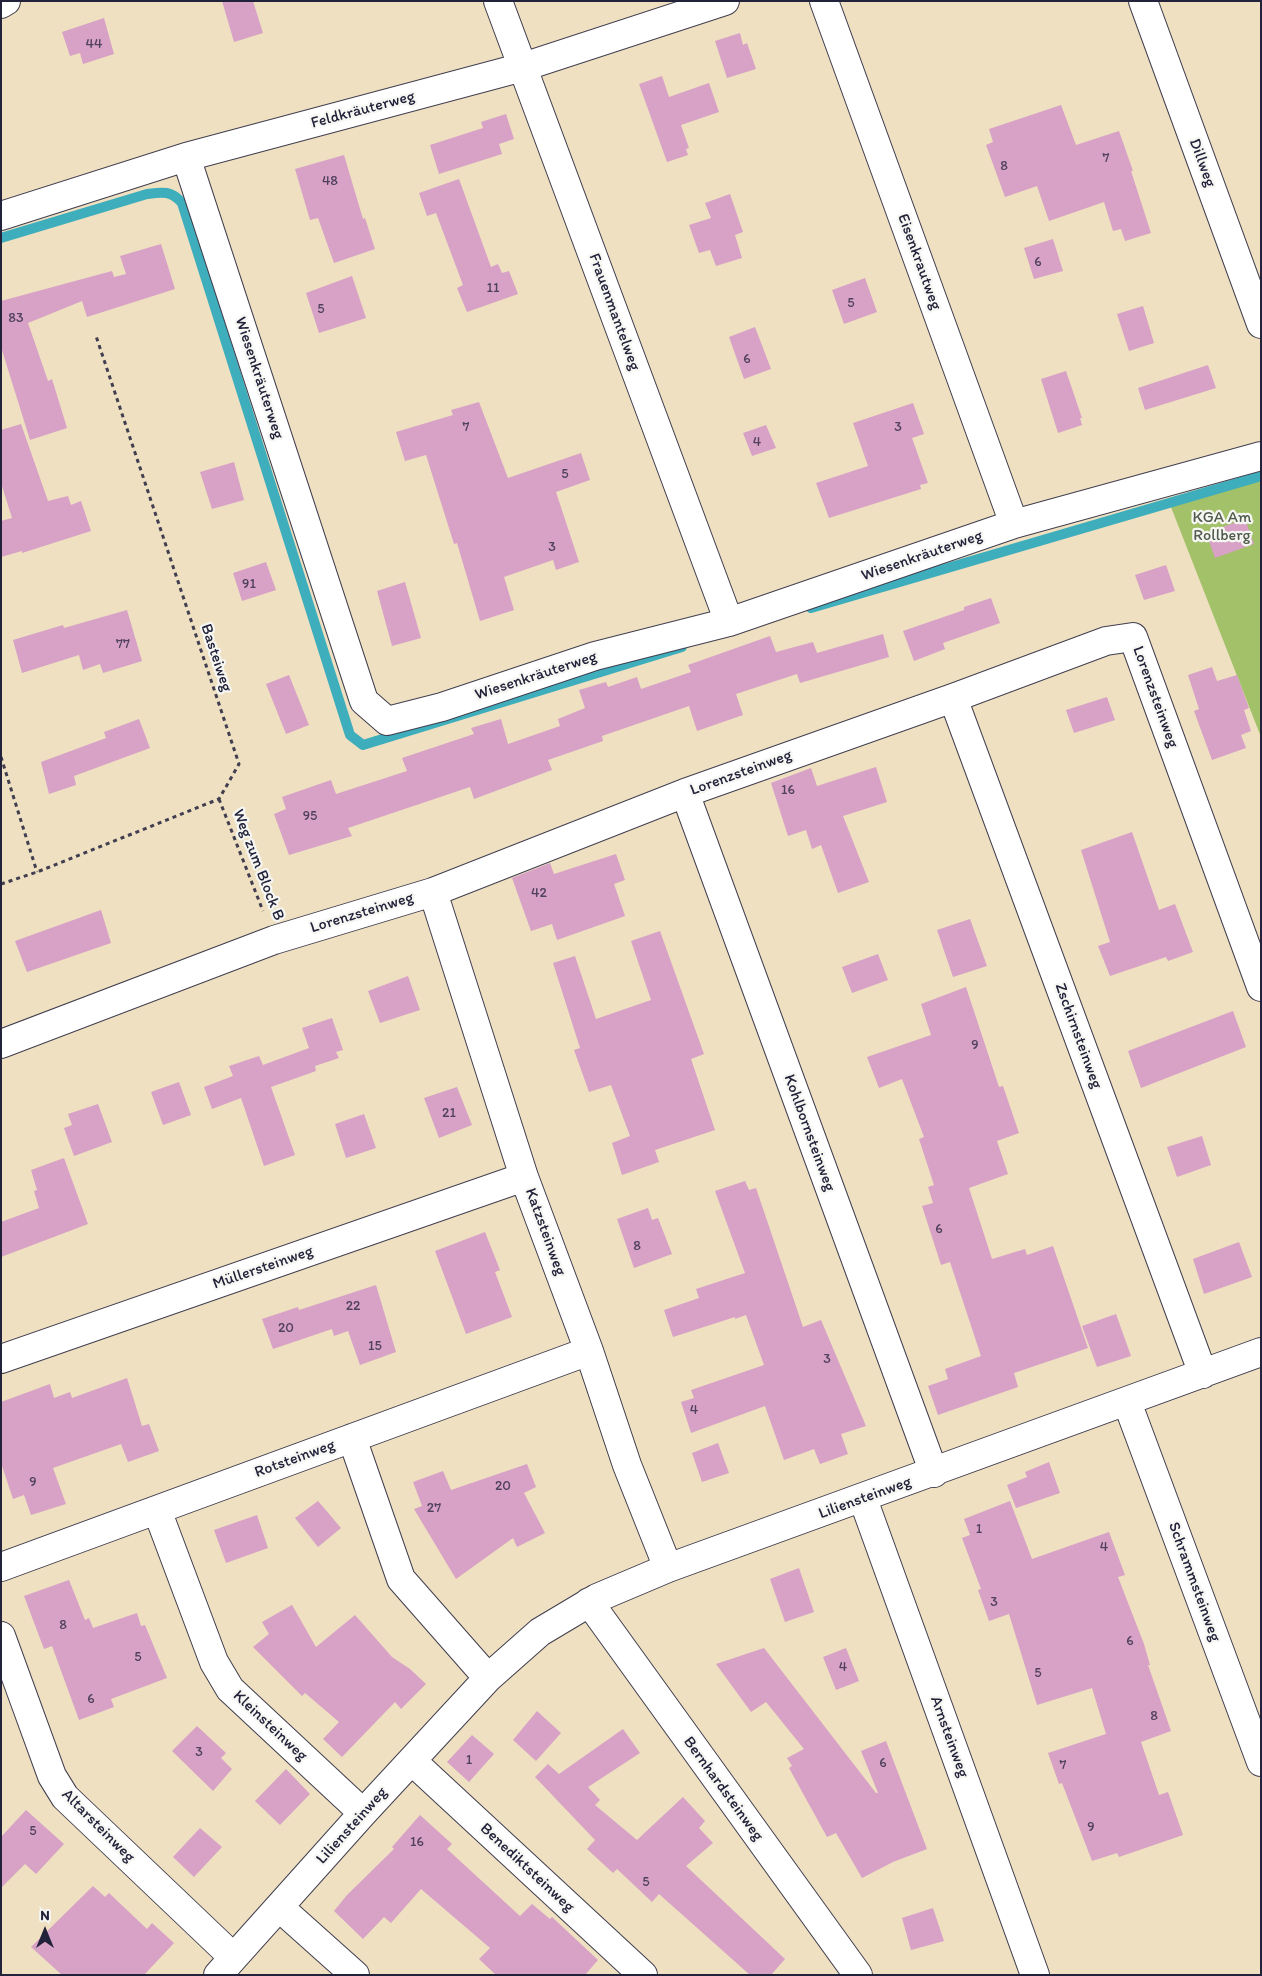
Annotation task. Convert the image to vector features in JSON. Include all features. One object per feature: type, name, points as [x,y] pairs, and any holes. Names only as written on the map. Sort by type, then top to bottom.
[{"type":"lane","points":[[1,4],[6,1]]},
{"type":"lane","name":"Frauenmantelweg","points":[[498,1],[729,622]]},
{"type":"lane","name":"Feldkräuterweg","points":[[1,216],[186,157],[523,67],[725,1]]},
{"type":"lane","name":"Eisenkrautweg","points":[[824,1],[1014,524]]},
{"type":"lane","name":"Dillweg","points":[[1142,1],[1261,324]]},
{"type":"lane","name":"Wiesenkräuterweg","points":[[186,157],[364,700],[387,721],[442,707],[595,656],[729,622],[1014,524],[1261,456]]},
{"type":"lane","name":"Lorenzsteinweg","points":[[1,1044],[274,940],[433,892],[685,793],[954,698],[1106,641],[1133,637],[1261,987]]},
{"type":"lane","name":"Zschirnsteinweg","points":[[954,698],[1204,1374]]},
{"type":"lane","name":"Kohlbornsteinweg","points":[[685,793],[934,1473]]},
{"type":"lane","name":"Katzsteinweg","points":[[433,892],[524,1176],[589,1351],[627,1465],[668,1568]]},
{"type":"lane","name":"Müllersteinweg","points":[[1,1359],[524,1176]]},
{"type":"lane","name":"Rotsteinweg","points":[[1,1567],[589,1351]]},
{"type":"lane","name":"Liliensteinweg","points":[[225,1966],[488,1678],[540,1632],[589,1602],[668,1568],[863,1499],[1261,1352]]},
{"type":"lane","name":"Schrammsteinweg","points":[[1127,1402],[1261,1762]]},
{"type":"lane","points":[[352,1438],[401,1579],[488,1678]]},
{"type":"lane","name":"Arnsteinweg","points":[[863,1499],[1035,1975]]},
{"type":"lane","name":"Kleinsteinweg","points":[[156,1510],[214,1662],[230,1689],[363,1813]]},
{"type":"lane","name":"Bernhardsteinweg","points":[[589,1602],[858,1975]]},
{"type":"lane","name":"Altarsteinweg","points":[[1,1636],[52,1776],[65,1797],[225,1966]]},
{"type":"lane","name":"Benediktsteinweg","points":[[412,1761],[643,1975]]},
{"type":"lane","points":[[280,1907],[356,1975]]},
{"type":"path","name":"Basteiweg","points":[[96,336],[239,764],[219,799]]},
{"type":"path","points":[[1,757],[37,872]]},
{"type":"path","points":[[1,884],[37,872],[219,799]]},
{"type":"path","name":"Weg zum Block B","points":[[219,799],[274,940]]},
{"type":"green space","name":"KGA Am Rollberg","points":[[1261,475],[1261,737],[1169,502]]},
{"type":"building","points":[[222,1],[253,1],[263,33],[234,42]]},
{"type":"building","points":[[104,18],[114,54],[83,64],[80,53],[70,56],[62,32]]},
{"type":"building","points":[[740,33],[743,45],[747,43],[756,69],[727,78],[715,41]]},
{"type":"building","points":[[662,76],[669,97],[709,83],[719,112],[681,125],[689,148],[686,149],[688,155],[667,162],[639,84]]},
{"type":"building","points":[[1061,105],[1076,145],[1119,131],[1151,233],[1125,241],[1121,229],[1113,231],[1104,202],[1049,221],[1037,186],[1005,197],[986,145],[993,142],[989,129]]},
{"type":"building","points":[[506,114],[514,139],[499,144],[502,154],[439,174],[430,145],[483,128],[481,122]]},
{"type":"building","points":[[344,155],[363,219],[365,218],[375,249],[334,263],[318,218],[310,220],[295,169]]},
{"type":"building","points":[[459,179],[491,267],[498,264],[502,273],[509,271],[518,294],[467,312],[457,288],[463,285],[436,213],[427,216],[419,193]]},
{"type":"building","points":[[730,194],[743,232],[735,235],[742,258],[716,266],[710,250],[699,253],[689,225],[711,218],[705,203]]},
{"type":"building","points":[[1053,239],[1063,271],[1034,279],[1024,248]]},
{"type":"building","points":[[161,244],[175,289],[87,317],[82,301],[28,323],[48,381],[52,379],[67,428],[30,440],[1,347],[1,301],[112,271],[114,277],[126,274],[120,256]]},
{"type":"building","points":[[352,276],[366,318],[319,333],[306,293]]},
{"type":"building","points":[[865,278],[877,312],[844,324],[832,290]]},
{"type":"building","points":[[1143,306],[1154,343],[1129,351],[1117,314]]},
{"type":"building","points":[[755,327],[771,369],[744,379],[729,337]]},
{"type":"building","points":[[1208,365],[1216,388],[1145,410],[1138,388]]},
{"type":"building","points":[[1066,371],[1082,418],[1080,418],[1082,425],[1058,433],[1041,379]]},
{"type":"building","points":[[479,402],[508,478],[581,453],[590,480],[556,492],[579,562],[556,570],[553,560],[504,577],[514,610],[480,621],[457,543],[454,544],[426,455],[405,461],[396,432],[453,415],[451,410]]},
{"type":"building","points":[[913,403],[924,434],[912,438],[928,483],[920,485],[921,489],[829,518],[816,483],[868,466],[853,423]]},
{"type":"building","points":[[21,424],[48,501],[68,496],[71,505],[81,501],[91,531],[22,553],[22,551],[1,557],[1,521],[12,518],[1,483],[1,430]]},
{"type":"building","points":[[766,425],[776,448],[752,456],[743,433]]},
{"type":"building","points":[[234,462],[244,500],[212,509],[200,472]]},
{"type":"building","points":[[1245,519],[1254,544],[1215,558],[1206,533]]},
{"type":"building","points":[[266,562],[276,590],[242,601],[233,573]]},
{"type":"building","points":[[1166,565],[1175,591],[1144,600],[1135,575]]},
{"type":"building","points":[[405,582],[421,638],[392,646],[377,591]]},
{"type":"building","points":[[991,598],[1000,623],[943,643],[945,649],[914,661],[903,631],[964,610],[964,607]]},
{"type":"building","points":[[127,610],[142,661],[103,673],[100,664],[83,670],[79,655],[22,673],[13,640],[63,625],[64,628]]},
{"type":"building","points":[[883,634],[889,657],[800,683],[797,674],[736,694],[743,715],[697,731],[689,706],[602,736],[603,741],[548,760],[552,770],[474,799],[470,787],[348,828],[352,836],[289,855],[274,814],[286,809],[282,797],[331,780],[336,794],[407,771],[402,758],[474,734],[471,728],[501,719],[508,744],[560,726],[558,719],[585,708],[579,690],[606,682],[608,687],[637,677],[641,689],[691,672],[688,665],[770,636],[776,652],[813,642],[817,653]]},
{"type":"building","points":[[1212,667],[1217,681],[1237,675],[1249,708],[1244,710],[1251,731],[1241,735],[1246,748],[1212,760],[1194,711],[1199,709],[1188,675]]},
{"type":"building","points":[[289,675],[309,725],[286,734],[266,684]]},
{"type":"building","points":[[1107,697],[1115,720],[1074,733],[1066,710]]},
{"type":"building","points":[[139,719],[150,748],[74,776],[76,785],[49,794],[41,762],[106,738],[104,732]]},
{"type":"building","points":[[876,767],[887,802],[843,816],[869,882],[838,893],[821,845],[812,849],[806,830],[788,836],[771,783],[811,768],[817,786]]},
{"type":"building","points":[[1132,832],[1159,910],[1175,904],[1193,952],[1168,961],[1166,957],[1110,976],[1098,946],[1110,942],[1081,850]]},
{"type":"building","points":[[616,854],[625,880],[614,884],[625,916],[557,940],[552,924],[531,931],[512,878],[550,863],[554,874]]},
{"type":"building","points":[[101,910],[111,943],[27,972],[15,941]]},
{"type":"building","points":[[970,919],[987,966],[953,977],[937,930]]},
{"type":"building","points":[[660,931],[704,1054],[691,1059],[715,1130],[655,1150],[659,1162],[622,1175],[612,1143],[630,1136],[611,1085],[589,1092],[574,1050],[580,1048],[553,963],[575,956],[596,1019],[651,1000],[631,941]]},
{"type":"building","points":[[878,954],[888,980],[852,993],[842,967]]},
{"type":"building","points":[[408,976],[420,1010],[380,1023],[368,991]]},
{"type":"building","points":[[966,987],[999,1087],[1003,1086],[1019,1133],[997,1141],[1008,1174],[969,1188],[992,1259],[1025,1249],[1027,1255],[1053,1246],[1088,1348],[1014,1373],[1018,1387],[938,1415],[928,1386],[948,1379],[945,1369],[981,1356],[950,1262],[941,1265],[922,1206],[933,1203],[928,1187],[934,1185],[919,1139],[924,1137],[902,1079],[879,1088],[867,1057],[931,1035],[921,1004]]},
{"type":"building","points":[[1233,1011],[1246,1047],[1141,1088],[1128,1051]]},
{"type":"building","points":[[332,1018],[343,1050],[336,1052],[339,1058],[315,1066],[316,1071],[271,1087],[295,1155],[264,1166],[241,1098],[212,1109],[204,1087],[233,1076],[229,1066],[259,1056],[263,1065],[309,1048],[302,1028]]},
{"type":"building","points":[[179,1082],[191,1115],[163,1125],[151,1092]]},
{"type":"building","points":[[457,1087],[472,1125],[439,1138],[424,1098]]},
{"type":"building","points":[[98,1104],[112,1142],[74,1156],[64,1128],[72,1125],[68,1114]]},
{"type":"building","points":[[364,1114],[376,1148],[346,1158],[335,1124]]},
{"type":"building","points":[[1202,1136],[1211,1165],[1177,1177],[1167,1147]]},
{"type":"building","points":[[64,1158],[88,1224],[1,1257],[1,1222],[39,1208],[34,1191],[37,1190],[31,1170]]},
{"type":"building","points":[[745,1181],[749,1190],[756,1188],[803,1327],[821,1320],[866,1426],[841,1434],[848,1454],[820,1464],[814,1449],[784,1460],[765,1406],[691,1433],[681,1402],[694,1398],[691,1390],[764,1365],[746,1315],[673,1337],[664,1310],[699,1298],[696,1289],[745,1273],[715,1191]]},
{"type":"building","points":[[648,1208],[652,1220],[658,1218],[672,1254],[634,1268],[617,1219]]},
{"type":"building","points":[[485,1232],[500,1270],[495,1272],[512,1317],[466,1334],[435,1251]]},
{"type":"building","points":[[1239,1242],[1252,1277],[1204,1294],[1193,1259]]},
{"type":"building","points":[[376,1285],[396,1352],[360,1365],[348,1331],[334,1336],[332,1329],[273,1349],[262,1319],[298,1307],[299,1310]]},
{"type":"building","points":[[1116,1314],[1131,1356],[1097,1367],[1082,1326]]},
{"type":"building","points":[[127,1378],[142,1426],[149,1424],[159,1451],[128,1462],[121,1444],[53,1468],[66,1504],[31,1515],[24,1495],[13,1499],[1,1463],[1,1402],[50,1384],[54,1398],[70,1392],[72,1398]]},
{"type":"building","points":[[718,1443],[729,1473],[702,1482],[692,1453]]},
{"type":"building","points":[[1049,1462],[1060,1493],[1016,1508],[1007,1485],[1027,1477],[1025,1472]]},
{"type":"building","points":[[527,1464],[536,1487],[524,1493],[545,1533],[517,1547],[513,1538],[456,1579],[414,1509],[422,1506],[413,1482],[443,1471],[451,1490]]},
{"type":"building","points":[[318,1501],[341,1528],[318,1547],[295,1518]]},
{"type":"building","points":[[1010,1501],[1032,1559],[1109,1532],[1125,1575],[1118,1577],[1144,1644],[1150,1665],[1148,1665],[1171,1731],[1141,1742],[1159,1795],[1168,1792],[1183,1835],[1119,1857],[1117,1853],[1092,1861],[1062,1783],[1059,1784],[1048,1753],[1106,1734],[1092,1688],[1037,1705],[1009,1614],[989,1621],[978,1590],[981,1589],[962,1538],[970,1535],[964,1519]]},
{"type":"building","points":[[257,1515],[268,1548],[226,1563],[214,1530]]},
{"type":"building","points":[[799,1568],[814,1612],[785,1622],[770,1579]]},
{"type":"building","points":[[69,1580],[85,1620],[89,1618],[93,1628],[137,1613],[141,1626],[145,1625],[167,1678],[111,1699],[114,1707],[79,1720],[52,1646],[44,1649],[24,1596]]},
{"type":"building","points":[[292,1605],[316,1647],[355,1615],[392,1657],[410,1669],[426,1684],[401,1709],[395,1702],[342,1757],[323,1739],[339,1722],[305,1693],[302,1696],[253,1647],[269,1634],[262,1622]]},
{"type":"building","points":[[764,1648],[876,1793],[878,1793],[861,1751],[886,1741],[927,1849],[893,1862],[862,1878],[836,1833],[827,1837],[789,1768],[792,1766],[787,1758],[804,1749],[766,1702],[751,1712],[716,1664]]},
{"type":"building","points":[[846,1648],[859,1681],[836,1690],[823,1657]]},
{"type":"building","points":[[537,1711],[561,1733],[536,1761],[513,1740]]},
{"type":"building","points":[[197,1726],[226,1753],[221,1758],[232,1769],[213,1791],[172,1751]]},
{"type":"building","points":[[623,1729],[640,1753],[588,1787],[600,1800],[595,1805],[637,1840],[683,1797],[705,1821],[699,1828],[713,1843],[686,1866],[785,1959],[771,1975],[750,1975],[659,1894],[652,1902],[617,1869],[613,1873],[587,1849],[595,1840],[535,1777],[548,1764],[559,1774]]},
{"type":"building","points":[[472,1735],[494,1754],[469,1782],[447,1762]]},
{"type":"building","points":[[286,1769],[310,1794],[280,1825],[255,1801]]},
{"type":"building","points":[[26,1810],[64,1844],[36,1874],[25,1864],[1,1888],[1,1837]]},
{"type":"building","points":[[420,1815],[452,1844],[447,1849],[520,1916],[532,1904],[550,1919],[552,1917],[598,1960],[585,1975],[496,1975],[479,1959],[490,1948],[421,1889],[391,1923],[384,1917],[363,1939],[334,1911],[347,1895],[394,1849],[392,1847]]},
{"type":"building","points":[[200,1828],[222,1847],[194,1877],[173,1857]]},
{"type":"building","points":[[93,1886],[105,1897],[109,1893],[147,1929],[152,1923],[174,1943],[144,1975],[62,1975],[31,1947]]},
{"type":"building","points":[[933,1908],[944,1941],[911,1950],[902,1918]]},
{"type":"waterway","points":[[1,238],[147,194],[170,194],[182,203],[350,735],[363,745],[682,647]]},
{"type":"waterway","points":[[811,608],[1261,476]]}]
